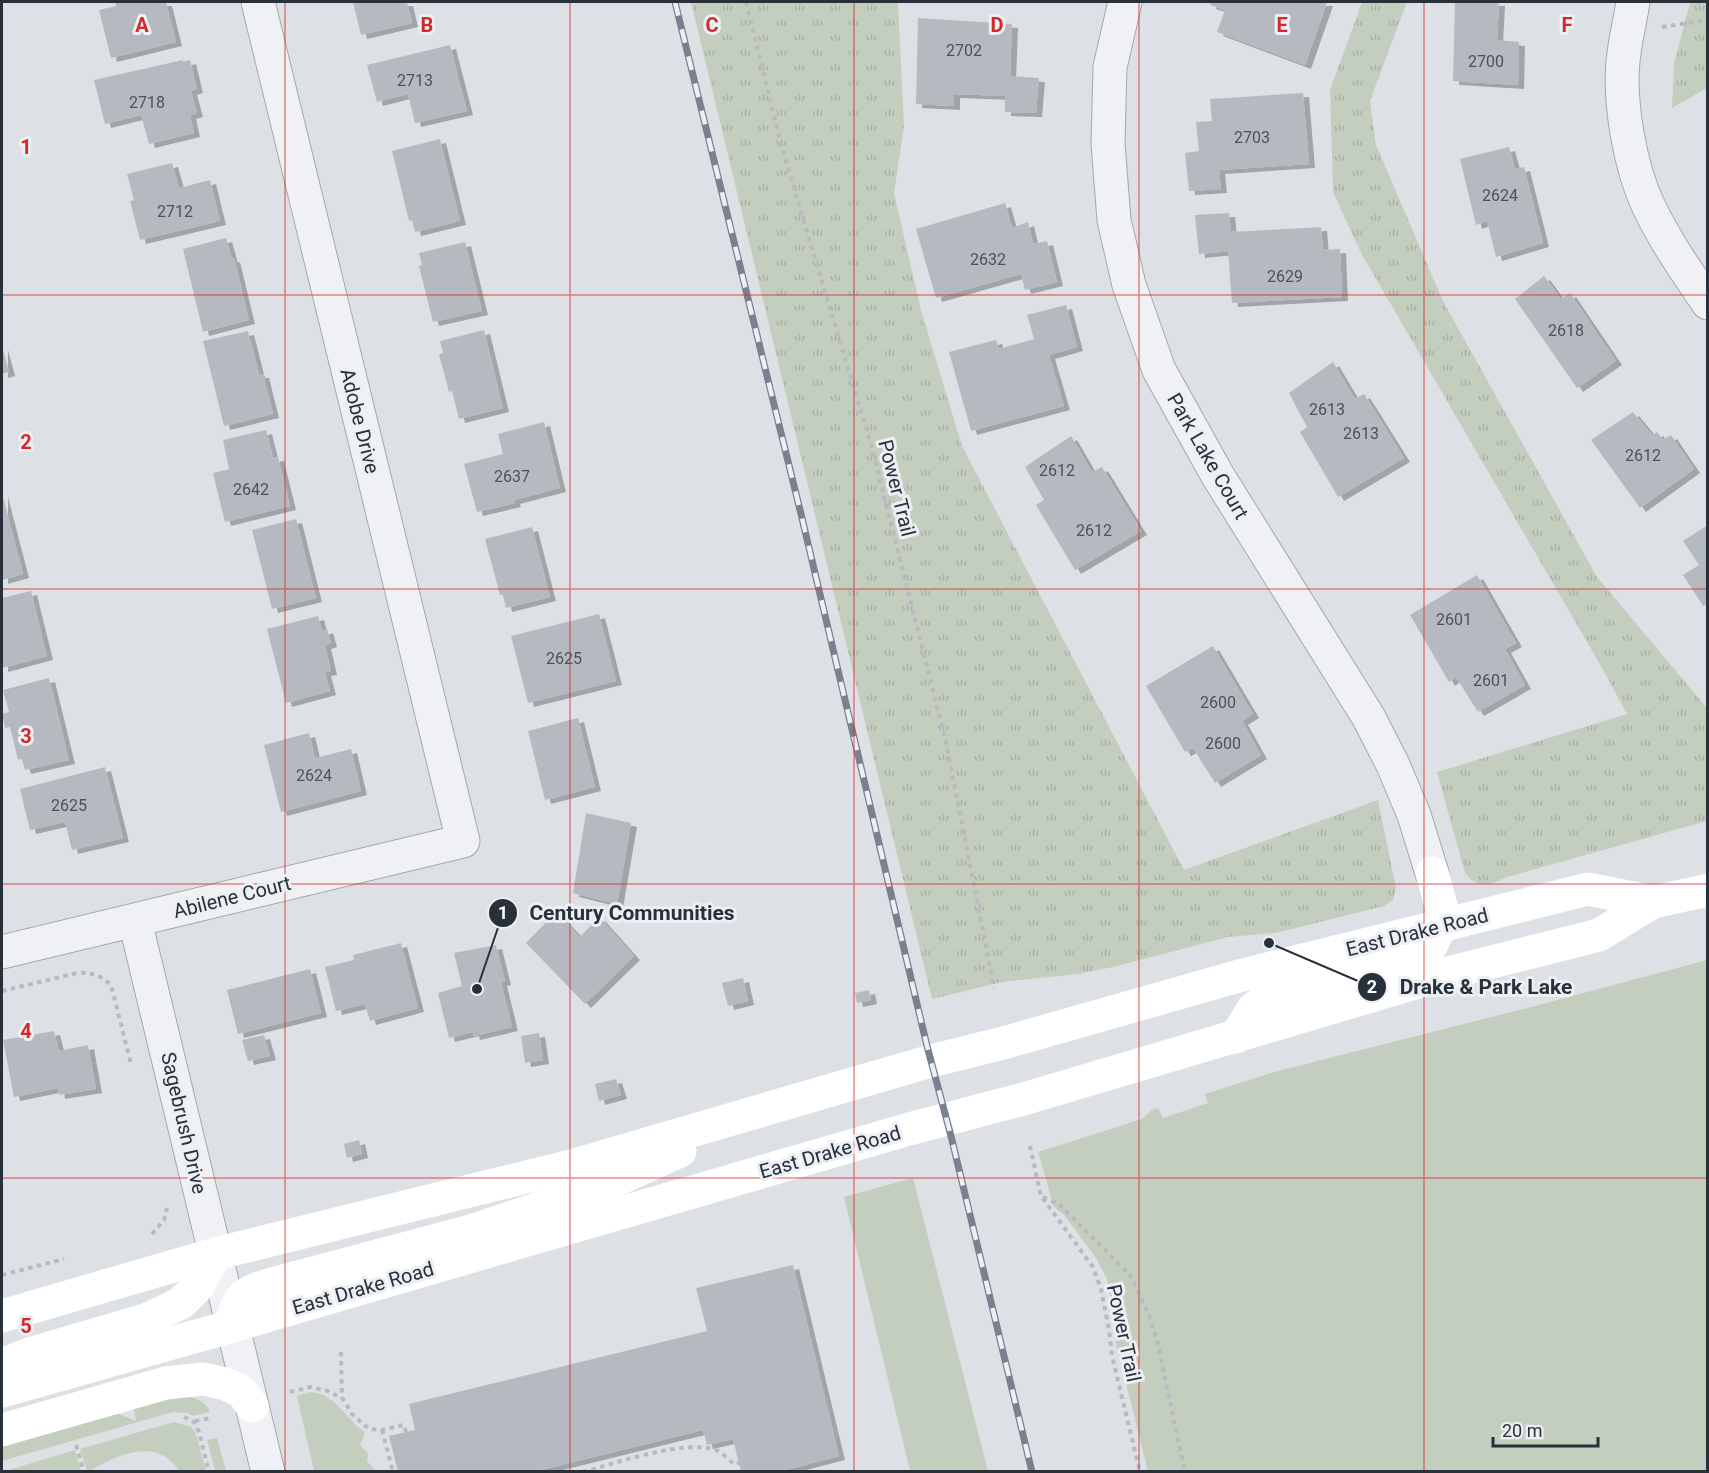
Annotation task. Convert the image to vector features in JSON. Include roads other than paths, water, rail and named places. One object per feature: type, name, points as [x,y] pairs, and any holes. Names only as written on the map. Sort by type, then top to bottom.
[{"type":"main road","points":[[1236,1037],[1253,1009],[1274,994],[1410,958],[1431,946],[1440,926],[1442,909],[1432,873]]},
{"type":"main road","name":"East Drake Road","points":[[2,1316],[215,1254],[571,1166],[931,1061],[1018,1039],[1239,976],[1588,889],[1653,902]]},
{"type":"main road","name":"East Drake Road","points":[[2,1390],[232,1326],[886,1135],[1020,1100],[1452,972],[1599,934],[1653,902],[1707,890]]},
{"type":"main road","points":[[232,1326],[237,1302],[245,1293],[471,1231],[599,1188],[680,1150],[715,1124]]},
{"type":"main road","points":[[2,1365],[29,1354],[148,1320],[181,1303],[199,1285],[215,1254]]},
{"type":"main road","points":[[2,1430],[166,1383],[203,1379],[226,1384],[242,1392],[252,1406]]},
{"type":"street","name":"Adobe Drive","points":[[258,2],[463,841]]},
{"type":"street","name":"Park Lake Court","points":[[1125,2],[1110,67],[1108,155],[1114,220],[1129,285],[1155,360],[1218,476],[1369,718],[1393,765],[1414,815],[1432,873]]},
{"type":"street","points":[[1631,16],[1623,61],[1625,112],[1632,159],[1647,204],[1677,257],[1707,303]]},
{"type":"street","name":"Abilene Court","points":[[2,952],[463,841]]},
{"type":"street","name":"Sagebrush Drive","points":[[135,921],[268,1472]]},
{"type":"railway","points":[[675,2],[1032,1472]]},
{"type":"place","name":"Drake & Park Lake","points":[[1269,943]]},
{"type":"place","name":"Century Communities","points":[[477,989]]}]
